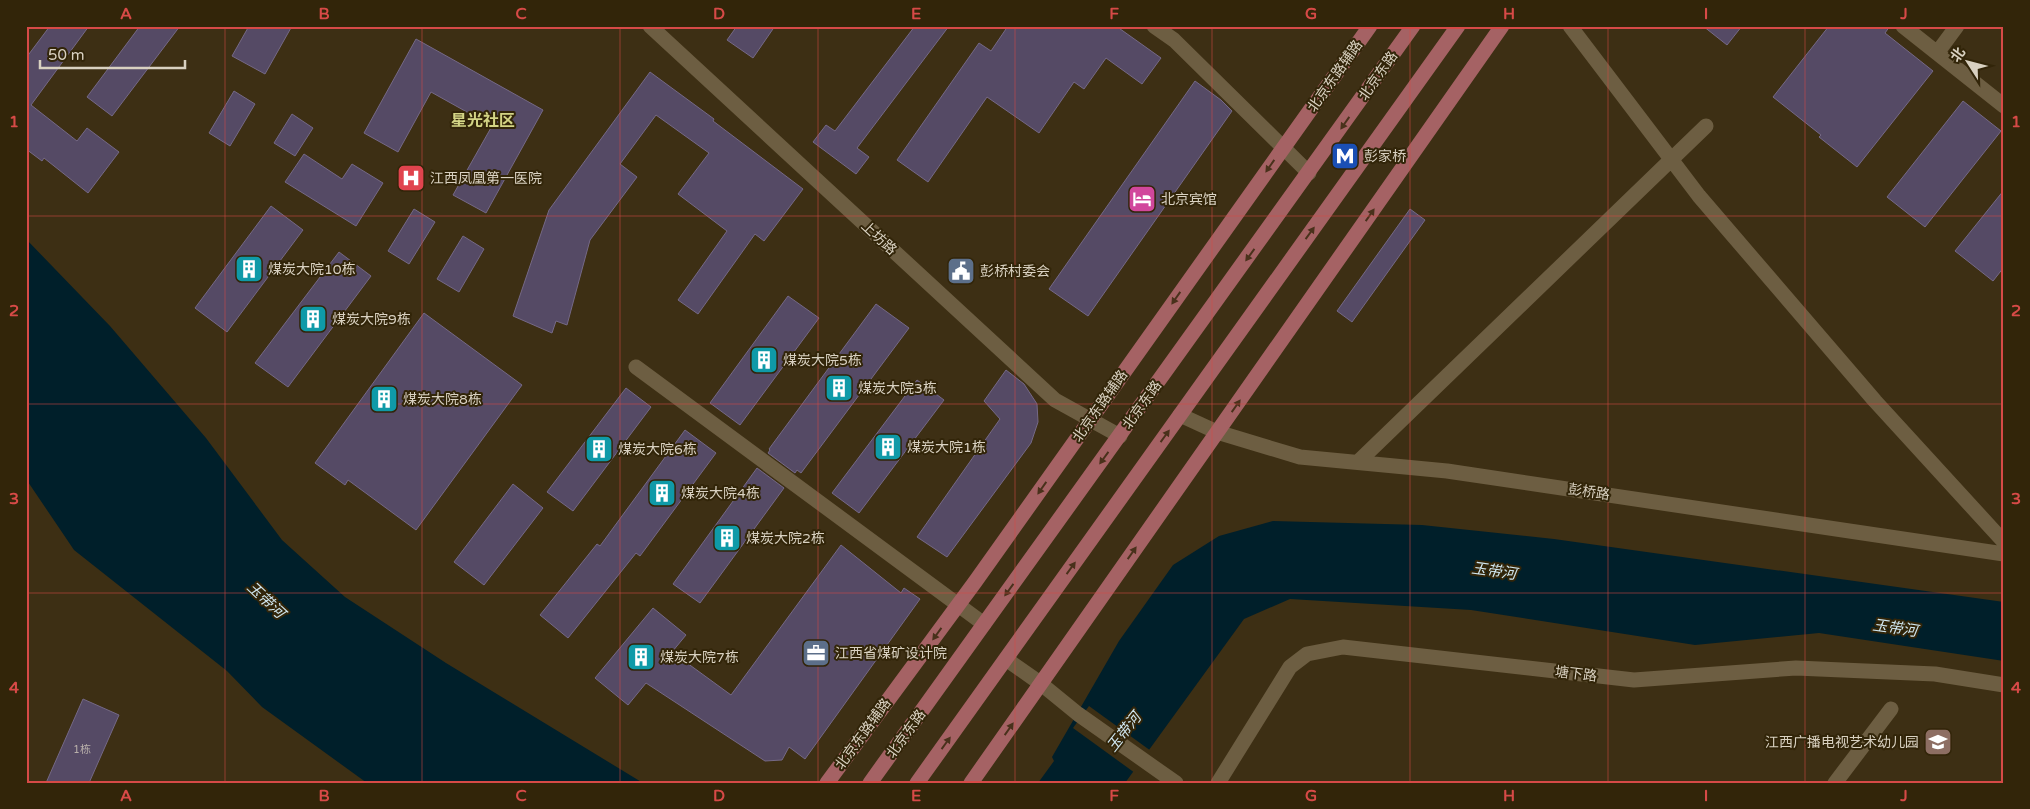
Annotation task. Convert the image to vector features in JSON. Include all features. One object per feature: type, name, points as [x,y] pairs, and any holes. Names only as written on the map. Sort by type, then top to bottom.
[{"type":"main road","name":"北京东路辅路","points":[[827,783],[958,605],[1370,26]]},
{"type":"main road","name":"北京东路","points":[[870,783],[1413,26]]},
{"type":"main road","points":[[917,783],[1458,26]]},
{"type":"main road","points":[[970,783],[1502,26]]},
{"type":"street","name":"上坊路","points":[[650,26],[1055,400],[1120,436]]},
{"type":"street","points":[[1154,26],[1174,40],[1309,173]]},
{"type":"street","points":[[1570,26],[1699,196],[1875,401],[2004,542]]},
{"type":"street","points":[[1903,26],[2004,106]]},
{"type":"street","points":[[1937,53],[1957,26]]},
{"type":"street","points":[[1358,462],[1706,126]]},
{"type":"street","points":[[636,366],[984,624]]},
{"type":"street","name":"彭桥路","points":[[1180,415],[1217,432],[1300,457],[1447,471],[2004,554]]},
{"type":"street","name":"塘下路","points":[[1218,783],[1290,667],[1307,654],[1343,647],[1634,680],[1796,668],[1935,674],[2004,685]]},
{"type":"street","points":[[1006,659],[1040,683],[1078,714],[1176,782]]},
{"type":"street","points":[[1835,783],[1891,709]]},
{"type":"water","name":"玉带河","points":[[26,239],[110,326],[206,438],[282,540],[345,597],[446,663],[643,783],[367,783],[262,707],[227,671],[74,550],[26,479]]},
{"type":"water","name":"玉带河","points":[[1273,521],[1422,525],[1554,539],[2004,602],[2004,661],[1819,633],[1695,645],[1471,610],[1290,599],[1244,619],[1125,783],[1038,783],[1054,761],[1052,757],[1119,641],[1173,565],[1219,536]]},
{"type":"pier","points":[[1089,706],[1151,751],[1135,773],[1073,728]]},
{"type":"building","points":[[50,26],[89,26],[31,105],[77,141],[87,128],[119,152],[88,193],[44,158],[42,161],[26,149],[26,58]]},
{"type":"building","points":[[140,26],[180,26],[112,116],[87,97]]},
{"type":"building","points":[[249,26],[292,26],[265,74],[232,56]]},
{"type":"building","points":[[737,26],[775,26],[753,58],[727,40]]},
{"type":"building","points":[[915,26],[949,26],[857,148],[869,157],[856,174],[813,142],[826,125],[835,131]]},
{"type":"building","points":[[1008,26],[1116,26],[1161,58],[1142,84],[1106,58],[1084,89],[1074,82],[1039,133],[987,97],[928,182],[897,160],[979,43],[991,51]]},
{"type":"building","points":[[1703,26],[1742,26],[1727,45]]},
{"type":"building","points":[[1829,26],[1890,26],[1885,33],[1933,71],[1857,167],[1819,137],[1821,135],[1773,97]]},
{"type":"building","points":[[416,39],[543,110],[486,213],[453,195],[492,126],[431,92],[398,152],[364,133]]},
{"type":"building","points":[[650,72],[714,119],[713,121],[803,189],[764,241],[755,234],[698,314],[678,300],[727,231],[678,194],[709,153],[656,115],[620,164],[637,177],[590,240],[567,325],[556,321],[552,333],[513,316],[549,210]]},
{"type":"building","name":"北京宾馆","points":[[1195,81],[1221,100],[1232,111],[1088,316],[1049,289]]},
{"type":"building","points":[[234,91],[255,104],[230,146],[209,133]]},
{"type":"building","points":[[1963,101],[2001,131],[1925,227],[1887,197]]},
{"type":"building","points":[[292,114],[313,128],[295,156],[274,143]]},
{"type":"building","points":[[304,154],[342,179],[352,164],[383,183],[356,226],[285,182]]},
{"type":"building","points":[[2004,190],[2004,267],[1993,281],[1955,251]]},
{"type":"building","name":"煤炭大院10栋","points":[[271,206],[303,230],[227,332],[195,308]]},
{"type":"building","points":[[414,209],[435,222],[409,264],[388,251]]},
{"type":"building","points":[[1410,209],[1425,220],[1352,322],[1337,311]]},
{"type":"building","points":[[463,236],[484,249],[459,292],[437,279]]},
{"type":"building","name":"煤炭大院9栋","points":[[339,252],[371,276],[288,387],[255,363]]},
{"type":"building","name":"煤炭大院5栋","points":[[788,296],[819,318],[740,425],[710,403]]},
{"type":"building","name":"煤炭大院3栋","points":[[876,304],[909,328],[801,473],[797,470],[795,473],[768,453],[769,449]]},
{"type":"building","points":[[424,313],[522,385],[416,530],[348,480],[345,485],[315,463]]},
{"type":"building","points":[[1006,370],[1024,384],[1037,404],[1038,422],[1031,443],[947,557],[917,537],[1000,419],[984,401]]},
{"type":"building","name":"煤炭大院1栋","points":[[917,380],[944,400],[859,513],[832,493]]},
{"type":"building","name":"煤炭大院6栋","points":[[626,388],[651,407],[573,511],[547,492]]},
{"type":"building","points":[[685,430],[716,453],[640,556],[636,553],[568,638],[540,615],[597,544],[600,546]]},
{"type":"building","name":"煤炭大院2栋","points":[[757,468],[784,488],[700,603],[673,584]]},
{"type":"building","points":[[513,484],[543,508],[484,585],[454,562]]},
{"type":"building","points":[[841,545],[901,593],[904,588],[920,599],[805,759],[789,747],[782,760],[765,761],[646,683],[628,705],[595,678],[653,608],[686,635],[672,652],[731,695]]},
{"type":"building","points":[[83,699],[119,715],[89,783],[46,783]]},
{"type":"place","name":"彭家桥","points":[[1345,156]]},
{"type":"place","name":"江西凤凰第一医院","points":[[411,178]]},
{"type":"place","name":"北京宾馆","points":[[1142,199]]},
{"type":"place","name":"煤炭大院10栋","points":[[249,269]]},
{"type":"place","name":"彭桥村委会","points":[[961,271]]},
{"type":"place","name":"煤炭大院9栋","points":[[313,319]]},
{"type":"place","name":"煤炭大院5栋","points":[[764,360]]},
{"type":"place","name":"煤炭大院3栋","points":[[839,388]]},
{"type":"place","name":"煤炭大院8栋","points":[[384,399]]},
{"type":"place","name":"煤炭大院1栋","points":[[888,447]]},
{"type":"place","name":"煤炭大院6栋","points":[[599,449]]},
{"type":"place","name":"煤炭大院4栋","points":[[662,493]]},
{"type":"place","name":"煤炭大院2栋","points":[[727,538]]},
{"type":"place","name":"江西省煤矿设计院","points":[[816,653]]},
{"type":"place","name":"煤炭大院7栋","points":[[641,657]]},
{"type":"place","name":"江西广播电视艺术幼儿园","points":[[1938,742]]},
{"type":"district","name":"星光社区","points":[[483,121]]}]
